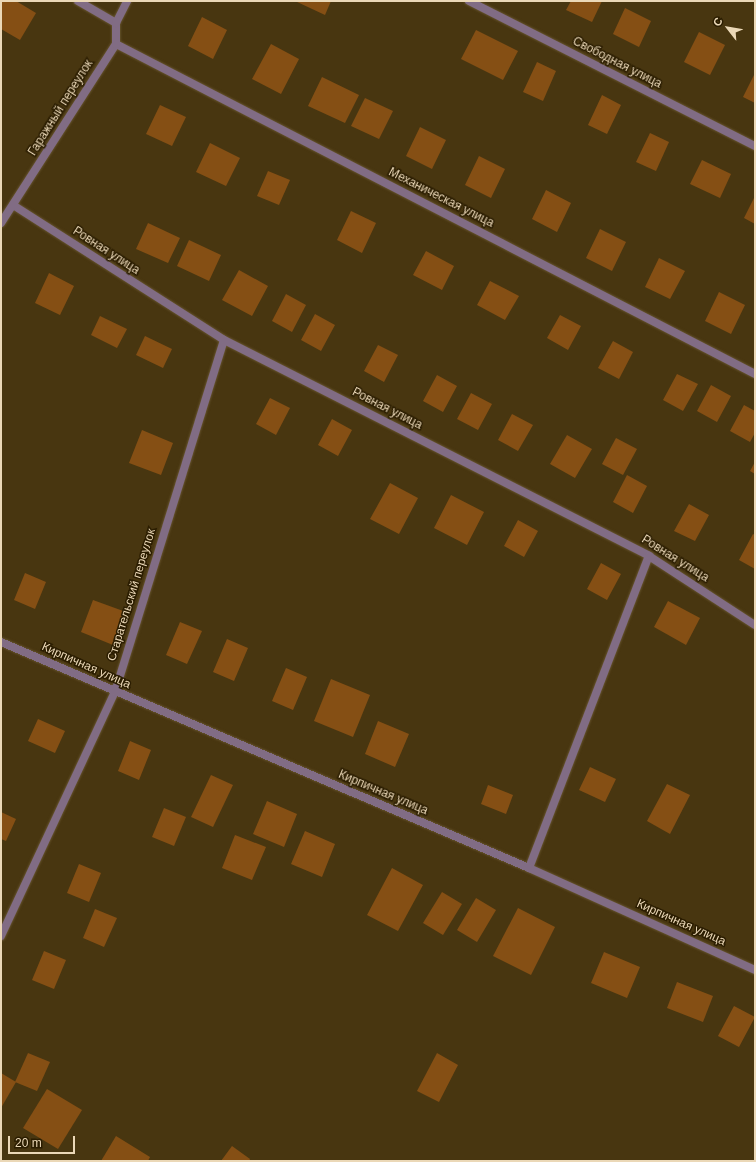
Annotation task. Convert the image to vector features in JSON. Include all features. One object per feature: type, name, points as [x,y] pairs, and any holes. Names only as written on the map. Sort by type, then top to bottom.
[{"type":"street","points":[[78,1],[116,23]]},
{"type":"street","points":[[116,44],[116,23],[127,1]]},
{"type":"street","name":"Свободная улица","points":[[469,1],[755,146]]},
{"type":"street","name":"Гаражный переулок","points":[[1,223],[116,44]]},
{"type":"street","name":"Механическая улица","points":[[116,44],[755,374]]},
{"type":"street","name":"Ровная улица","points":[[13,206],[224,340],[650,556],[755,625]]},
{"type":"street","name":"Старательский переулок","points":[[1,936],[115,692],[224,340]]},
{"type":"street","points":[[529,868],[650,556]]},
{"type":"street","name":"Кирпичная улица","points":[[1,642],[529,868],[755,970]]},
{"type":"building","points":[[1,1],[16,1],[36,13],[20,40],[1,29]]},
{"type":"building","points":[[295,1],[331,1],[325,15]]},
{"type":"building","points":[[571,1],[602,1],[592,22],[566,10]]},
{"type":"building","points":[[625,8],[651,21],[639,47],[613,34]]},
{"type":"building","points":[[202,17],[227,30],[213,59],[188,46]]},
{"type":"building","points":[[476,30],[518,51],[503,80],[461,59]]},
{"type":"building","points":[[699,32],[725,45],[710,75],[684,62]]},
{"type":"building","points":[[271,44],[299,59],[281,94],[252,79]]},
{"type":"building","points":[[537,62],[556,71],[543,101],[523,92]]},
{"type":"building","points":[[755,73],[755,103],[743,97]]},
{"type":"building","points":[[322,77],[359,95],[345,123],[308,106]]},
{"type":"building","points":[[602,95],[621,105],[607,134],[588,125]]},
{"type":"building","points":[[365,98],[393,111],[379,139],[351,126]]},
{"type":"building","points":[[160,105],[186,117],[172,146],[146,134]]},
{"type":"building","points":[[420,127],[446,140],[432,169],[406,156]]},
{"type":"building","points":[[650,133],[669,142],[656,171],[636,162]]},
{"type":"building","points":[[210,143],[240,158],[226,186],[196,172]]},
{"type":"building","points":[[479,156],[505,169],[491,198],[465,185]]},
{"type":"building","points":[[702,160],[731,174],[720,198],[690,184]]},
{"type":"building","points":[[268,171],[290,180],[279,205],[257,196]]},
{"type":"building","points":[[546,190],[571,203],[557,232],[532,219]]},
{"type":"building","points":[[755,196],[755,224],[744,218]]},
{"type":"building","points":[[351,211],[376,223],[362,253],[337,240]]},
{"type":"building","points":[[148,223],[180,238],[168,263],[136,249]]},
{"type":"building","points":[[600,229],[626,242],[612,271],[586,258]]},
{"type":"building","points":[[189,240],[221,255],[209,281],[177,266]]},
{"type":"building","points":[[426,251],[454,266],[442,290],[413,275]]},
{"type":"building","points":[[659,258],[685,271],[670,299],[645,287]]},
{"type":"building","points":[[239,270],[268,286],[252,316],[222,300]]},
{"type":"building","points":[[49,273],[74,286],[60,315],[35,303]]},
{"type":"building","points":[[490,281],[519,296],[505,320],[477,305]]},
{"type":"building","points":[[719,292],[745,305],[731,334],[705,321]]},
{"type":"building","points":[[286,294],[306,305],[292,332],[272,321]]},
{"type":"building","points":[[315,314],[335,325],[321,351],[301,340]]},
{"type":"building","points":[[560,315],[581,326],[568,350],[547,338]]},
{"type":"building","points":[[100,316],[127,329],[117,348],[91,335]]},
{"type":"building","points":[[145,336],[172,349],[163,368],[136,355]]},
{"type":"building","points":[[613,341],[633,352],[619,379],[598,368]]},
{"type":"building","points":[[378,345],[398,355],[384,382],[364,371]]},
{"type":"building","points":[[677,374],[698,384],[683,411],[663,400]]},
{"type":"building","points":[[437,375],[457,386],[443,412],[423,401]]},
{"type":"building","points":[[711,385],[731,396],[717,422],[697,411]]},
{"type":"building","points":[[471,393],[492,404],[478,430],[457,419]]},
{"type":"building","points":[[270,398],[290,408],[276,435],[256,424]]},
{"type":"building","points":[[744,405],[755,411],[755,433],[750,442],[730,431]]},
{"type":"building","points":[[512,414],[533,425],[518,451],[498,440]]},
{"type":"building","points":[[332,419],[352,430],[338,456],[318,445]]},
{"type":"building","points":[[142,430],[173,443],[161,475],[129,463]]},
{"type":"building","points":[[567,435],[592,449],[575,478],[550,464]]},
{"type":"building","points":[[616,438],[637,449],[623,475],[602,464]]},
{"type":"building","points":[[755,462],[755,474],[750,471]]},
{"type":"building","points":[[627,475],[647,486],[633,513],[613,502]]},
{"type":"building","points":[[390,483],[418,498],[399,534],[370,519]]},
{"type":"building","points":[[451,495],[484,512],[467,545],[434,528]]},
{"type":"building","points":[[689,504],[709,515],[695,541],[674,531]]},
{"type":"building","points":[[518,520],[538,531],[524,557],[504,546]]},
{"type":"building","points":[[753,534],[755,535],[755,569],[739,560]]},
{"type":"building","points":[[601,563],[621,574],[607,600],[587,589]]},
{"type":"building","points":[[25,573],[46,582],[35,609],[14,600]]},
{"type":"building","points":[[93,600],[126,612],[113,645],[81,632]]},
{"type":"building","points":[[668,601],[700,618],[686,645],[654,627]]},
{"type":"building","points":[[180,622],[202,631],[187,664],[166,655]]},
{"type":"building","points":[[227,639],[248,648],[234,681],[213,672]]},
{"type":"building","points":[[286,668],[307,677],[293,710],[272,701]]},
{"type":"building","points":[[331,679],[370,695],[353,737],[314,721]]},
{"type":"building","points":[[38,719],[65,731],[55,753],[28,741]]},
{"type":"building","points":[[378,721],[409,734],[395,767],[365,754]]},
{"type":"building","points":[[130,741],[151,750],[139,780],[118,771]]},
{"type":"building","points":[[590,767],[616,779],[605,802],[579,790]]},
{"type":"building","points":[[211,775],[233,785],[213,827],[191,817]]},
{"type":"building","points":[[667,784],[690,795],[670,834],[647,821]]},
{"type":"building","points":[[488,785],[513,795],[506,814],[481,804]]},
{"type":"building","points":[[267,801],[297,814],[284,847],[253,834]]},
{"type":"building","points":[[164,808],[186,817],[174,846],[152,837]]},
{"type":"building","points":[[1,812],[16,819],[6,841],[1,839]]},
{"type":"building","points":[[305,831],[335,844],[322,877],[291,864]]},
{"type":"building","points":[[235,835],[266,847],[252,880],[222,868]]},
{"type":"building","points":[[79,864],[101,873],[89,902],[67,893]]},
{"type":"building","points":[[392,868],[423,885],[398,931],[367,915]]},
{"type":"building","points":[[442,892],[462,904],[443,935],[423,923]]},
{"type":"building","points":[[476,898],[496,910],[477,942],[457,930]]},
{"type":"building","points":[[518,908],[555,927],[531,975],[493,956]]},
{"type":"building","points":[[95,909],[117,918],[104,947],[83,938]]},
{"type":"building","points":[[44,951],[66,960],[54,989],[32,980]]},
{"type":"building","points":[[604,952],[640,967],[627,998],[591,983]]},
{"type":"building","points":[[677,982],[713,996],[703,1022],[667,1008]]},
{"type":"building","points":[[734,1006],[755,1017],[739,1047],[718,1036]]},
{"type":"building","points":[[28,1053],[50,1062],[37,1091],[15,1082]]},
{"type":"building","points":[[437,1053],[458,1065],[439,1102],[417,1091]]},
{"type":"building","points":[[1,1073],[16,1082],[1,1108]]},
{"type":"building","points":[[47,1089],[82,1110],[58,1149],[23,1128]]},
{"type":"building","points":[[116,1136],[150,1157],[148,1161],[101,1161]]},
{"type":"building","points":[[232,1146],[250,1159],[249,1161],[221,1161]]}]
